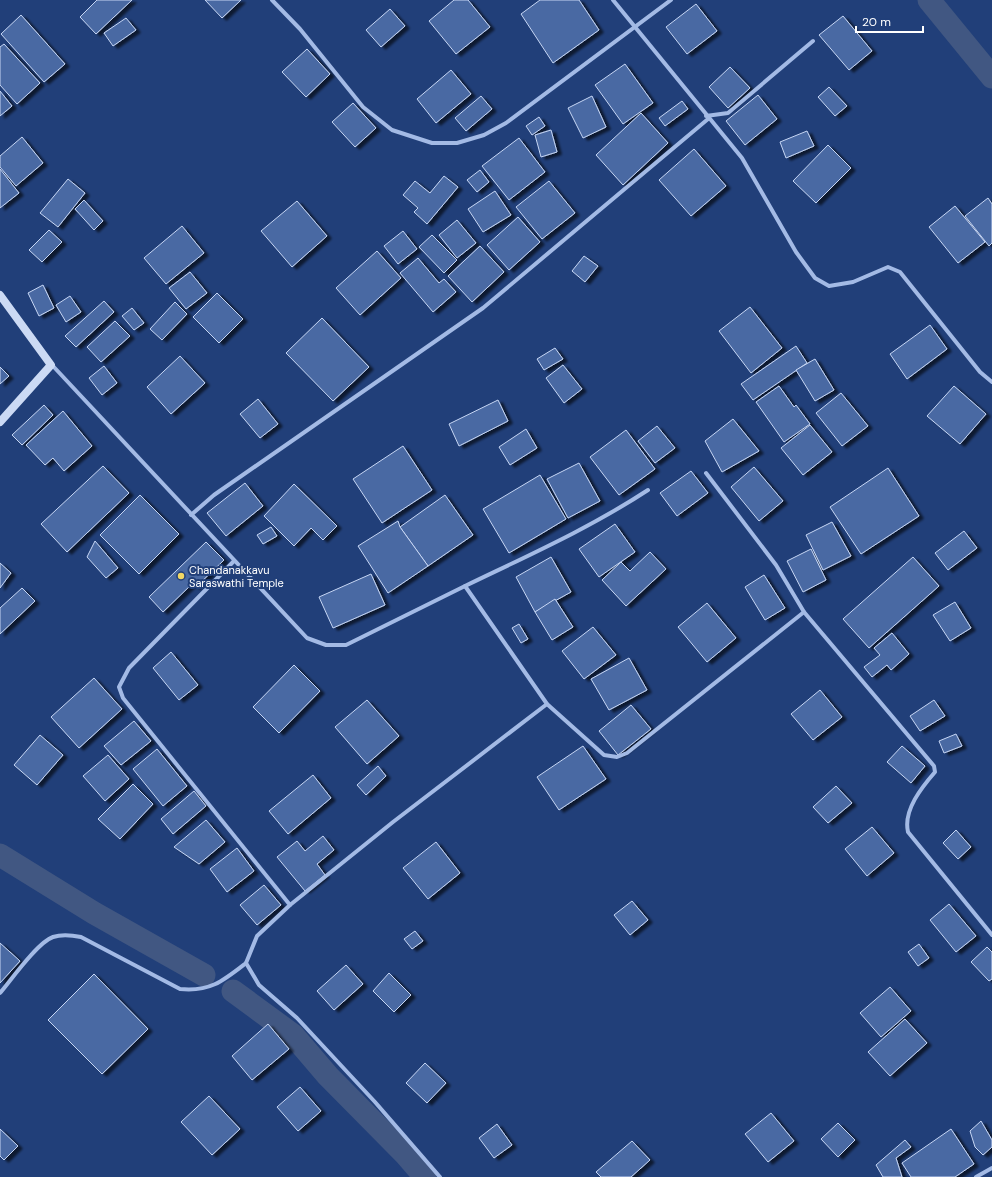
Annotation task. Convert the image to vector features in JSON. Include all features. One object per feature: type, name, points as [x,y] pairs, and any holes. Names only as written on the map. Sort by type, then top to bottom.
[{"type":"main road","points":[[0,295],[51,364],[0,422]]},
{"type":"street","points":[[272,0],[300,29],[363,107],[392,130],[432,142],[457,143],[484,135],[506,123],[671,0]]},
{"type":"street","points":[[613,0],[636,26],[707,118],[742,158],[796,252],[815,278],[829,286],[853,282],[888,267],[900,272],[980,372],[992,382]]},
{"type":"street","points":[[191,514],[214,495],[483,308],[707,118],[728,113],[813,41]]},
{"type":"street","points":[[51,364],[234,561],[269,595],[307,638],[326,645],[346,645],[585,527],[618,510],[648,490]]},
{"type":"street","points":[[706,473],[776,565],[804,612],[934,766],[935,772],[910,808],[906,823],[908,832],[992,935]]},
{"type":"street","points":[[234,561],[129,668],[119,687],[123,698],[290,904]]},
{"type":"street","points":[[464,586],[547,704],[604,756],[617,757],[627,753],[804,612]]},
{"type":"street","points":[[0,993],[33,954],[51,938],[64,935],[81,936],[180,989],[198,991],[216,984],[246,963],[257,936],[290,904],[547,704]]},
{"type":"street","points":[[246,963],[259,985],[297,1018],[375,1102],[440,1177]]},
{"type":"street","points":[[976,1177],[992,1168]]},
{"type":"building","points":[[97,0],[132,0],[96,34],[80,17]]},
{"type":"building","points":[[205,0],[241,0],[222,18]]},
{"type":"building","points":[[454,0],[468,0],[490,27],[456,54],[429,21]]},
{"type":"building","points":[[540,0],[579,0],[599,30],[553,63],[521,14]]},
{"type":"building","points":[[696,4],[717,31],[687,54],[666,27]]},
{"type":"building","points":[[390,9],[405,26],[381,47],[366,30]]},
{"type":"building","points":[[21,15],[65,64],[44,82],[1,34]]},
{"type":"building","points":[[843,16],[872,51],[849,70],[819,35]]},
{"type":"building","points":[[126,18],[136,30],[113,46],[104,33]]},
{"type":"building","points":[[4,44],[40,83],[17,104],[0,85],[0,47]]},
{"type":"building","points":[[307,49],[330,74],[306,97],[282,72]]},
{"type":"building","points":[[625,64],[653,103],[623,124],[595,85]]},
{"type":"building","points":[[730,67],[750,88],[728,108],[709,87]]},
{"type":"building","points":[[451,70],[471,94],[436,123],[417,99]]},
{"type":"building","points":[[829,87],[847,106],[835,116],[818,97]]},
{"type":"building","points":[[0,91],[12,106],[0,116]]},
{"type":"building","points":[[758,95],[777,119],[745,145],[726,121]]},
{"type":"building","points":[[481,96],[492,109],[466,131],[455,118]]},
{"type":"building","points":[[592,96],[606,127],[583,138],[568,108]]},
{"type":"building","points":[[682,101],[688,109],[665,126],[659,118]]},
{"type":"building","points":[[353,103],[376,128],[355,147],[332,122]]},
{"type":"building","points":[[641,113],[668,143],[623,185],[596,155]]},
{"type":"building","points":[[539,117],[545,126],[532,135],[526,126]]},
{"type":"building","points":[[551,130],[557,152],[541,157],[535,135]]},
{"type":"building","points":[[807,131],[814,146],[786,158],[780,142]]},
{"type":"building","points":[[22,137],[43,163],[16,186],[0,167],[0,156]]},
{"type":"building","points":[[519,138],[545,172],[509,200],[482,166]]},
{"type":"building","points":[[828,145],[851,168],[816,203],[793,181]]},
{"type":"building","points":[[694,149],[726,186],[691,216],[659,180]]},
{"type":"building","points":[[0,169],[19,193],[0,208]]},
{"type":"building","points":[[480,170],[489,182],[477,192],[467,180]]},
{"type":"building","points":[[444,176],[458,187],[427,224],[414,212],[418,208],[403,195],[415,181],[430,193]]},
{"type":"building","points":[[68,179],[85,193],[58,227],[40,213]]},
{"type":"building","points":[[549,181],[575,213],[542,239],[516,207]]},
{"type":"building","points":[[495,191],[511,215],[483,232],[468,209]]},
{"type":"building","points":[[988,198],[992,204],[992,243],[989,246],[965,216]]},
{"type":"building","points":[[84,200],[103,221],[94,230],[75,209]]},
{"type":"building","points":[[297,201],[327,236],[292,267],[261,231]]},
{"type":"building","points":[[955,206],[985,242],[958,263],[929,227]]},
{"type":"building","points":[[518,217],[540,242],[509,270],[487,245]]},
{"type":"building","points":[[457,220],[476,243],[457,258],[439,235]]},
{"type":"building","points":[[182,226],[204,253],[166,284],[144,258]]},
{"type":"building","points":[[49,230],[62,242],[42,262],[29,250]]},
{"type":"building","points":[[403,231],[417,249],[398,264],[384,246]]},
{"type":"building","points":[[432,235],[457,260],[444,273],[419,247]]},
{"type":"building","points":[[480,246],[504,272],[472,302],[448,276]]},
{"type":"building","points":[[377,251],[401,278],[360,315],[336,288]]},
{"type":"building","points":[[584,256],[598,266],[585,282],[572,271]]},
{"type":"building","points":[[418,258],[439,283],[444,279],[456,292],[433,312],[400,273]]},
{"type":"building","points":[[190,272],[207,293],[186,309],[169,288]]},
{"type":"building","points":[[43,285],[54,308],[39,316],[28,293]]},
{"type":"building","points":[[217,293],[243,319],[219,343],[193,317]]},
{"type":"building","points":[[70,296],[81,312],[66,322],[56,305]]},
{"type":"building","points":[[104,301],[114,312],[76,347],[65,336]]},
{"type":"building","points":[[175,302],[187,314],[162,340],[150,329]]},
{"type":"building","points":[[750,307],[782,348],[751,373],[719,331]]},
{"type":"building","points":[[132,308],[144,323],[134,330],[122,316]]},
{"type":"building","points":[[322,318],[369,367],[333,401],[286,353]]},
{"type":"building","points":[[115,321],[130,336],[101,362],[87,347]]},
{"type":"building","points":[[930,325],[947,349],[907,379],[890,354]]},
{"type":"building","points":[[796,346],[807,363],[753,400],[741,384]]},
{"type":"building","points":[[555,348],[563,359],[544,370],[537,359]]},
{"type":"building","points":[[180,356],[205,383],[171,414],[147,387]]},
{"type":"building","points":[[815,359],[834,390],[815,401],[796,370]]},
{"type":"building","points":[[563,365],[582,389],[564,403],[546,378]]},
{"type":"building","points":[[104,366],[117,383],[102,395],[89,378]]},
{"type":"building","points":[[0,367],[9,376],[0,384]]},
{"type":"building","points":[[779,386],[794,407],[796,405],[810,424],[784,442],[756,402]]},
{"type":"building","points":[[954,386],[986,414],[960,444],[927,416]]},
{"type":"building","points":[[841,393],[868,426],[842,446],[816,413]]},
{"type":"building","points":[[258,399],[278,424],[260,438],[240,414]]},
{"type":"building","points":[[498,400],[508,421],[459,446],[449,424]]},
{"type":"building","points":[[44,405],[53,415],[22,445],[12,435]]},
{"type":"building","points":[[63,411],[92,446],[64,471],[53,458],[45,465],[26,445]]},
{"type":"building","points":[[733,419],[759,451],[722,472],[705,441]]},
{"type":"building","points":[[810,425],[832,452],[803,475],[781,448]]},
{"type":"building","points":[[657,426],[675,448],[655,463],[638,441]]},
{"type":"building","points":[[526,429],[537,448],[510,465],[499,447]]},
{"type":"building","points":[[626,430],[655,469],[619,495],[590,457]]},
{"type":"building","points":[[403,446],[432,490],[382,523],[353,479]]},
{"type":"building","points":[[579,463],[600,501],[568,518],[547,479]]},
{"type":"building","points":[[103,466],[129,493],[67,552],[41,524]]},
{"type":"building","points":[[754,467],[783,501],[759,521],[731,487]]},
{"type":"building","points":[[888,468],[919,516],[861,554],[830,507]]},
{"type":"building","points":[[691,471],[708,493],[677,516],[660,493]]},
{"type":"building","points":[[540,475],[566,519],[509,553],[483,509]]},
{"type":"building","points":[[245,483],[263,506],[226,536],[207,513]]},
{"type":"building","points":[[294,484],[337,526],[323,540],[311,528],[294,546],[264,516]]},
{"type":"building","points":[[140,495],[179,534],[139,574],[100,535]]},
{"type":"building","points":[[445,495],[473,535],[428,566],[400,527]]},
{"type":"building","points":[[398,521],[400,527],[428,566],[388,593],[358,546]]},
{"type":"building","points":[[832,522],[851,556],[823,570],[806,535]]},
{"type":"building","points":[[615,524],[635,552],[599,577],[579,549]]},
{"type":"building","points":[[271,527],[277,536],[263,544],[257,535]]},
{"type":"building","points":[[964,531],[977,548],[948,570],[935,553]]},
{"type":"building","points":[[95,541],[118,568],[106,578],[87,557]]},
{"type":"building","points":[[206,542],[224,560],[196,587],[192,584],[163,612],[149,597]]},
{"type":"building","points":[[811,549],[826,580],[803,592],[787,561]]},
{"type":"building","points":[[650,552],[666,569],[626,606],[602,580],[621,562],[630,571]]},
{"type":"building","points":[[551,557],[571,592],[535,612],[516,577]]},
{"type":"building","points":[[913,557],[939,586],[869,648],[843,619]]},
{"type":"building","points":[[0,563],[11,573],[0,588]]},
{"type":"building","points":[[371,574],[385,605],[333,628],[319,597]]},
{"type":"building","points":[[764,575],[785,608],[765,620],[745,587]]},
{"type":"building","points":[[22,588],[35,601],[0,634],[0,608]]},
{"type":"building","points":[[555,599],[573,627],[552,640],[535,612]]},
{"type":"building","points":[[955,602],[971,628],[950,641],[933,615]]},
{"type":"building","points":[[707,603],[736,638],[707,662],[678,627]]},
{"type":"building","points":[[519,624],[528,639],[521,643],[512,628]]},
{"type":"building","points":[[593,627],[616,655],[584,679],[562,651]]},
{"type":"building","points":[[892,633],[909,654],[891,670],[887,665],[872,677],[864,667],[880,655],[874,648]]},
{"type":"building","points":[[171,652],[198,685],[179,700],[153,668]]},
{"type":"building","points":[[629,658],[647,690],[609,710],[591,679]]},
{"type":"building","points":[[294,665],[320,691],[279,733],[253,707]]},
{"type":"building","points":[[94,678],[122,709],[79,748],[51,717]]},
{"type":"building","points":[[820,690],[842,717],[813,740],[791,714]]},
{"type":"building","points":[[367,700],[399,736],[367,764],[335,727]]},
{"type":"building","points":[[934,700],[945,716],[920,731],[910,716]]},
{"type":"building","points":[[631,705],[651,729],[618,755],[599,731]]},
{"type":"building","points":[[134,721],[151,741],[121,765],[104,746]]},
{"type":"building","points":[[956,734],[962,746],[944,753],[939,741]]},
{"type":"building","points":[[40,735],[63,755],[37,785],[14,765]]},
{"type":"building","points":[[583,746],[606,779],[559,810],[537,777]]},
{"type":"building","points":[[902,746],[925,766],[911,783],[887,762]]},
{"type":"building","points":[[157,749],[187,786],[163,806],[133,769]]},
{"type":"building","points":[[108,755],[129,779],[105,801],[83,776]]},
{"type":"building","points":[[378,766],[386,776],[366,795],[357,785]]},
{"type":"building","points":[[313,775],[331,798],[288,834],[269,811]]},
{"type":"building","points":[[133,784],[153,804],[120,839],[98,819]]},
{"type":"building","points":[[836,786],[852,803],[828,823],[813,807]]},
{"type":"building","points":[[194,791],[206,806],[173,834],[161,819]]},
{"type":"building","points":[[206,820],[225,842],[199,864],[174,847]]},
{"type":"building","points":[[872,827],[894,853],[867,876],[845,849]]},
{"type":"building","points":[[956,830],[971,847],[958,859],[943,843]]},
{"type":"building","points":[[323,836],[334,850],[317,864],[325,875],[305,891],[277,857],[297,841],[305,851]]},
{"type":"building","points":[[436,842],[460,873],[428,899],[403,868]]},
{"type":"building","points":[[237,848],[254,871],[227,892],[210,869]]},
{"type":"building","points":[[264,885],[281,905],[257,925],[240,905]]},
{"type":"building","points":[[632,901],[648,920],[630,935],[614,915]]},
{"type":"building","points":[[949,904],[976,936],[956,952],[930,920]]},
{"type":"building","points":[[415,931],[423,941],[412,949],[404,939]]},
{"type":"building","points":[[0,943],[20,961],[0,983]]},
{"type":"building","points":[[919,944],[929,958],[918,966],[908,952]]},
{"type":"building","points":[[987,947],[992,952],[992,979],[989,981],[971,962]]},
{"type":"building","points":[[346,965],[363,984],[334,1010],[317,991]]},
{"type":"building","points":[[389,973],[411,995],[394,1012],[373,991]]},
{"type":"building","points":[[94,974],[148,1029],[102,1074],[48,1020]]},
{"type":"building","points":[[890,987],[911,1011],[881,1037],[860,1013]]},
{"type":"building","points":[[905,1019],[927,1043],[890,1076],[868,1052]]},
{"type":"building","points":[[268,1024],[289,1049],[252,1080],[232,1056]]},
{"type":"building","points":[[425,1063],[446,1083],[427,1103],[406,1083]]},
{"type":"building","points":[[300,1087],[321,1111],[298,1131],[277,1107]]},
{"type":"building","points":[[209,1096],[240,1129],[212,1155],[181,1122]]},
{"type":"building","points":[[771,1113],[794,1141],[768,1162],[745,1134]]},
{"type":"building","points":[[981,1121],[992,1140],[992,1147],[983,1155],[975,1147],[970,1131]]},
{"type":"building","points":[[838,1123],[855,1140],[838,1157],[821,1139]]},
{"type":"building","points":[[497,1124],[512,1145],[494,1158],[479,1138]]},
{"type":"building","points":[[0,1129],[18,1146],[4,1160],[0,1156]]},
{"type":"building","points":[[951,1129],[974,1164],[955,1177],[911,1177],[902,1163]]},
{"type":"building","points":[[905,1140],[911,1147],[896,1158],[902,1177],[883,1177],[876,1165]]},
{"type":"building","points":[[632,1141],[650,1160],[631,1177],[601,1177],[596,1172]]},
{"type":"waterway","points":[[929,0],[992,77]]},
{"type":"waterway","points":[[0,855],[94,913],[204,975]]},
{"type":"waterway","points":[[233,991],[293,1035],[328,1076],[406,1155],[425,1177]]},
{"type":"place","name":"Chandanakkavu Saraswathi Temple","points":[[181,576]]}]
